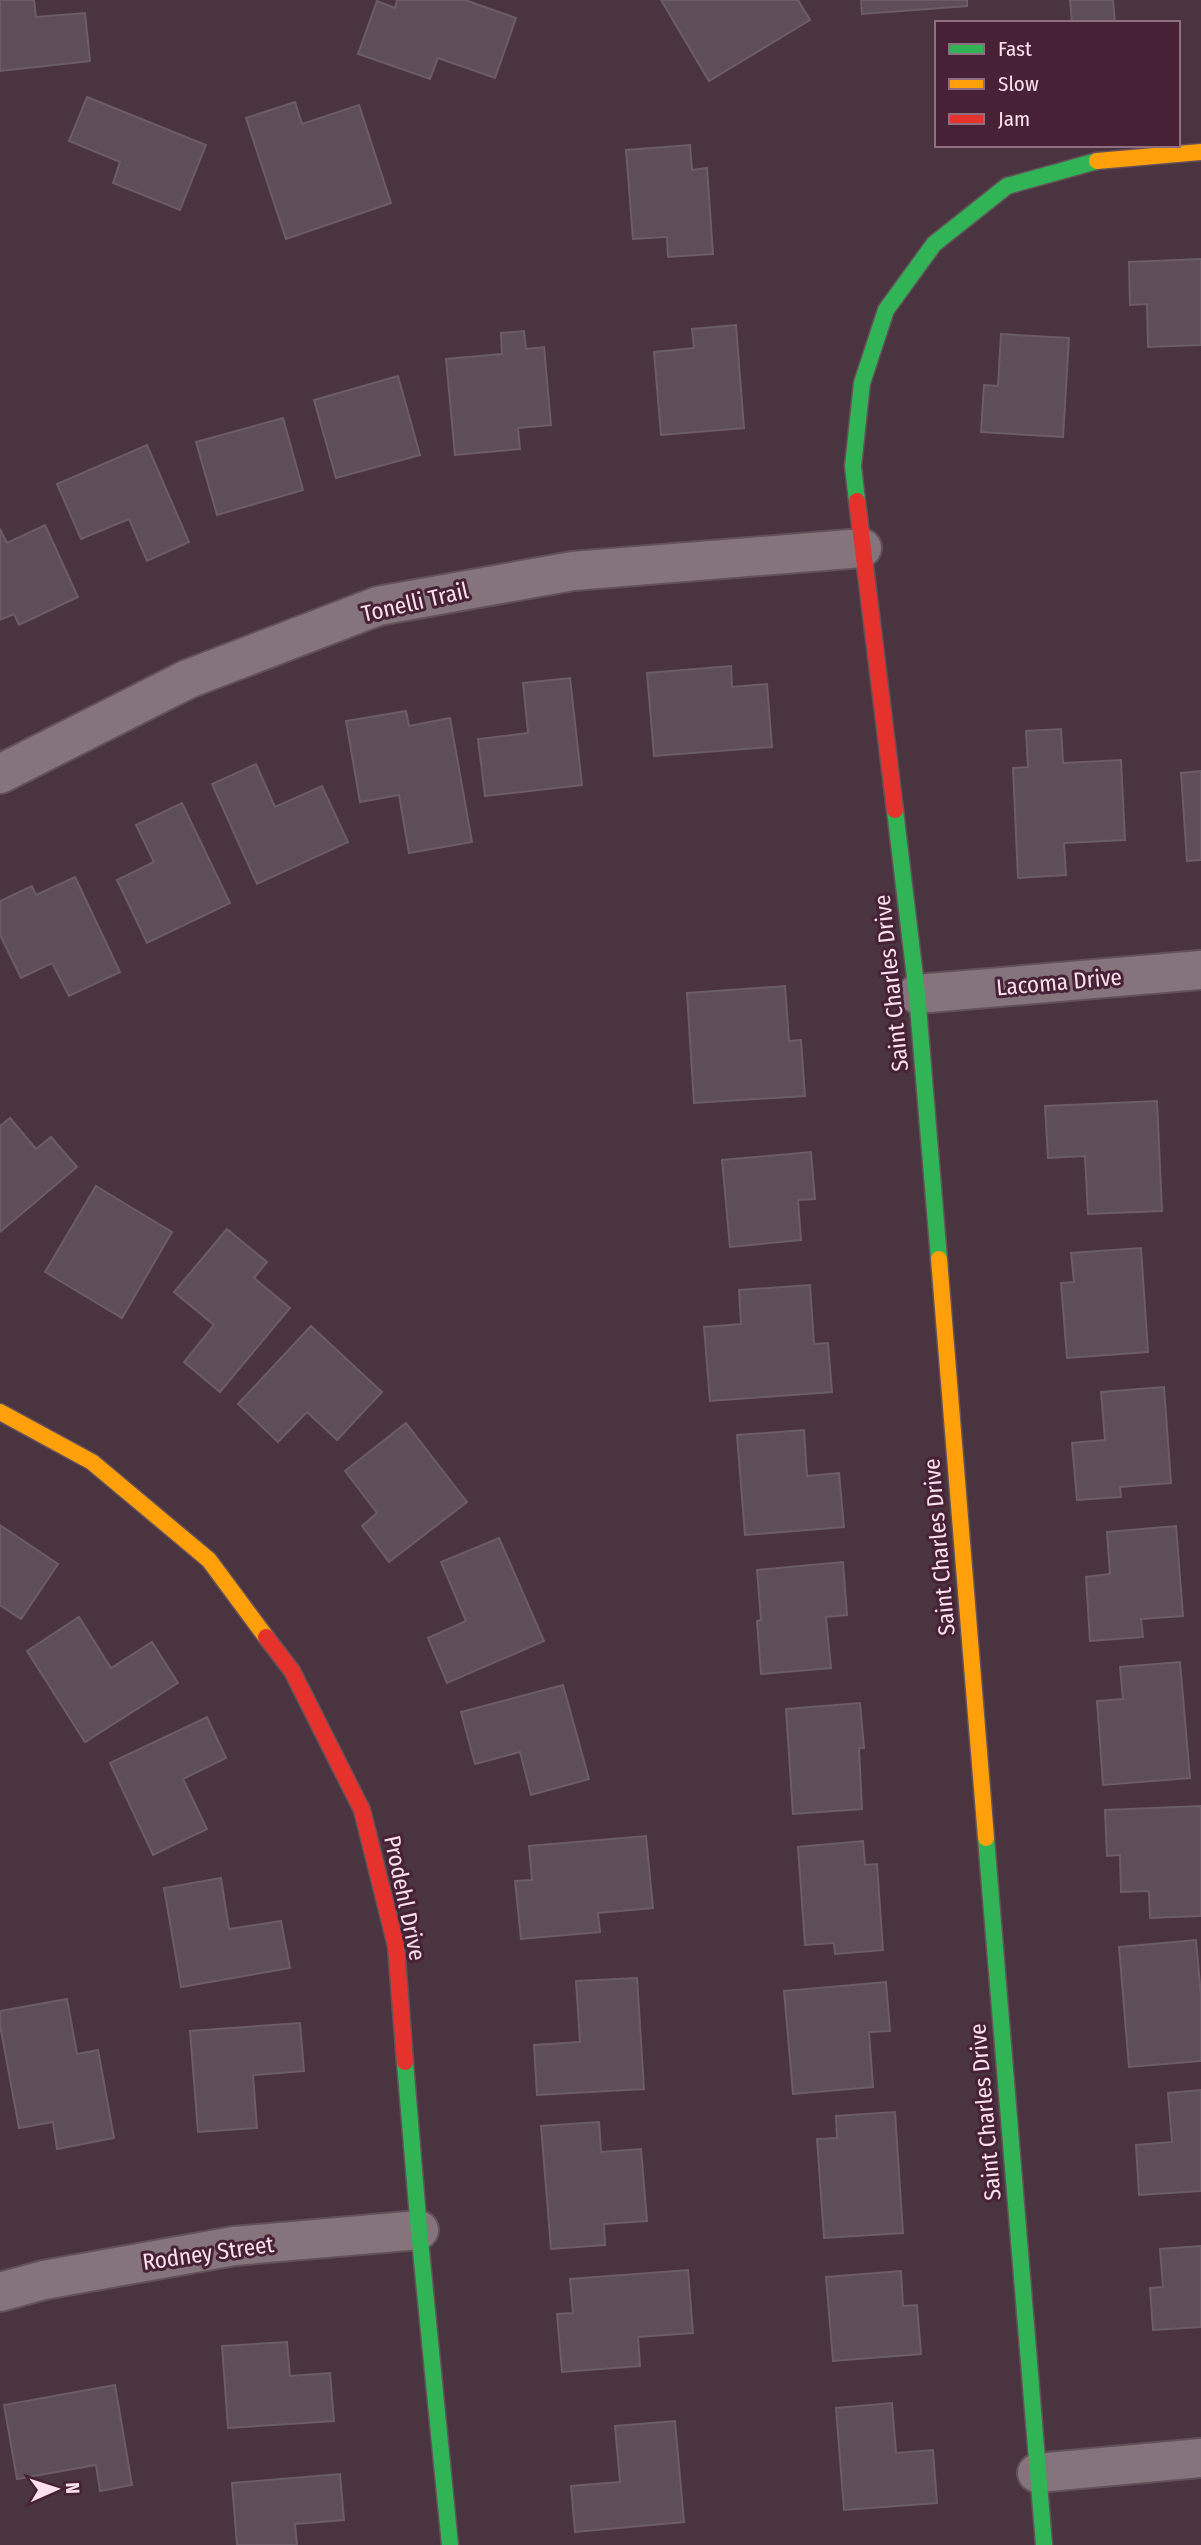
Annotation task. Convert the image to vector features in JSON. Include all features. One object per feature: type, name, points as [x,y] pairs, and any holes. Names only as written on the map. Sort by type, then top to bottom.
[{"type":"street","name":"Saint Charles Drive","points":[[1044,2545],[917,994],[853,466],[862,383],[886,310],[934,244],[1007,186],[1097,161],[1201,152]]},
{"type":"street","name":"Tonelli Trail","points":[[0,774],[188,679],[378,606],[573,571],[863,548]]},
{"type":"street","name":"Lacoma Drive","points":[[917,994],[1201,970]]},
{"type":"street","name":"Prodehl Drive","points":[[0,1412],[92,1462],[209,1560],[292,1671],[362,1810],[396,1946],[419,2230],[450,2545]]},
{"type":"street","name":"Rodney Street","points":[[0,2292],[44,2280],[234,2246],[419,2230]]},
{"type":"street","points":[[1037,2473],[1201,2458]]},
{"type":"building","points":[[0,0],[34,0],[36,17],[85,13],[90,61],[0,71]]},
{"type":"building","points":[[397,0],[465,0],[516,18],[495,78],[438,58],[430,79],[358,54],[377,1],[395,8]]},
{"type":"building","points":[[661,0],[798,0],[810,20],[709,81]]},
{"type":"building","points":[[861,0],[967,0],[967,6],[862,14]]},
{"type":"building","points":[[1070,0],[1113,0],[1115,21],[1072,21]]},
{"type":"building","points":[[87,97],[206,145],[180,210],[113,183],[120,162],[69,141]]},
{"type":"building","points":[[295,102],[302,124],[359,105],[391,203],[286,239],[246,118]]},
{"type":"building","points":[[690,145],[692,170],[707,168],[713,254],[668,257],[667,237],[633,239],[626,150]]},
{"type":"building","points":[[1201,259],[1201,345],[1148,347],[1147,304],[1130,305],[1129,262]]},
{"type":"building","points":[[736,325],[744,428],[661,435],[654,352],[694,348],[692,329]]},
{"type":"building","points":[[524,331],[526,349],[544,347],[551,425],[518,428],[520,449],[455,455],[446,359],[502,354],[501,333]]},
{"type":"building","points":[[1001,334],[1069,338],[1063,437],[981,432],[984,385],[998,386]]},
{"type":"building","points":[[398,376],[420,455],[336,478],[314,400]]},
{"type":"building","points":[[283,418],[303,490],[217,515],[196,442]]},
{"type":"building","points":[[147,445],[189,542],[147,561],[129,519],[81,539],[57,484]]},
{"type":"building","points":[[45,525],[78,597],[19,625],[14,614],[0,620],[0,529],[7,543]]},
{"type":"building","points":[[731,666],[732,687],[767,684],[772,747],[654,756],[647,673]]},
{"type":"building","points":[[570,678],[582,785],[485,796],[478,739],[528,733],[523,683]]},
{"type":"building","points":[[406,711],[409,726],[450,718],[472,842],[409,853],[399,795],[360,802],[346,721]]},
{"type":"building","points":[[1061,729],[1063,763],[1121,760],[1125,840],[1064,843],[1066,875],[1018,878],[1013,768],[1028,767],[1026,731]]},
{"type":"building","points":[[256,764],[275,807],[322,786],[348,842],[257,884],[212,784]]},
{"type":"building","points":[[1201,771],[1201,860],[1187,861],[1181,773]]},
{"type":"building","points":[[182,803],[230,903],[147,943],[117,880],[154,862],[136,825]]},
{"type":"building","points":[[75,877],[120,972],[69,996],[52,963],[21,978],[0,935],[0,901],[32,886],[36,895]]},
{"type":"building","points":[[785,986],[789,1041],[801,1040],[805,1096],[694,1103],[687,993]]},
{"type":"building","points":[[1157,1101],[1162,1211],[1088,1214],[1085,1156],[1048,1158],[1045,1106]]},
{"type":"building","points":[[10,1118],[36,1149],[51,1137],[77,1167],[0,1232],[0,1126]]},
{"type":"building","points":[[811,1152],[815,1199],[798,1200],[801,1240],[730,1247],[722,1160]]},
{"type":"building","points":[[96,1186],[172,1232],[122,1318],[45,1272]]},
{"type":"building","points":[[227,1229],[267,1262],[254,1278],[290,1308],[220,1392],[184,1362],[214,1325],[174,1292]]},
{"type":"building","points":[[1141,1248],[1148,1352],[1067,1358],[1061,1283],[1074,1282],[1071,1253]]},
{"type":"building","points":[[810,1285],[814,1344],[828,1343],[832,1392],[710,1401],[704,1327],[741,1324],[739,1290]]},
{"type":"building","points":[[311,1326],[382,1392],[337,1440],[307,1412],[278,1442],[238,1404]]},
{"type":"building","points":[[1164,1387],[1171,1483],[1120,1487],[1121,1497],[1077,1500],[1072,1443],[1105,1440],[1101,1392]]},
{"type":"building","points":[[406,1423],[467,1502],[389,1562],[362,1526],[377,1513],[345,1471]]},
{"type":"building","points":[[804,1430],[807,1476],[839,1473],[844,1527],[745,1535],[737,1435]]},
{"type":"building","points":[[0,1525],[58,1564],[21,1619],[0,1605]]},
{"type":"building","points":[[1176,1526],[1183,1616],[1141,1619],[1143,1637],[1090,1641],[1086,1577],[1110,1574],[1107,1532]]},
{"type":"building","points":[[499,1538],[544,1641],[447,1683],[428,1638],[466,1621],[441,1562]]},
{"type":"building","points":[[843,1562],[847,1615],[826,1617],[831,1668],[761,1674],[757,1570]]},
{"type":"building","points":[[79,1617],[111,1668],[152,1642],[178,1683],[85,1742],[27,1651]]},
{"type":"building","points":[[1180,1662],[1190,1778],[1103,1785],[1097,1701],[1123,1699],[1120,1667]]},
{"type":"building","points":[[563,1685],[589,1779],[531,1795],[520,1752],[475,1764],[461,1712]]},
{"type":"building","points":[[860,1703],[864,1748],[859,1748],[862,1809],[793,1814],[786,1709]]},
{"type":"building","points":[[207,1717],[226,1758],[183,1779],[207,1829],[153,1855],[110,1763]]},
{"type":"building","points":[[1201,1806],[1201,1916],[1150,1918],[1149,1891],[1121,1892],[1120,1855],[1107,1856],[1105,1810]]},
{"type":"building","points":[[646,1836],[653,1908],[598,1913],[600,1932],[521,1939],[515,1881],[532,1880],[529,1846]]},
{"type":"building","points":[[863,1841],[865,1865],[877,1864],[883,1950],[835,1954],[834,1943],[805,1945],[798,1847]]},
{"type":"building","points":[[221,1878],[229,1929],[281,1921],[290,1968],[181,1987],[164,1888]]},
{"type":"building","points":[[1196,1940],[1201,1996],[1201,2061],[1129,2067],[1119,1947]]},
{"type":"building","points":[[637,1978],[644,2089],[537,2095],[534,2045],[580,2042],[576,1981]]},
{"type":"building","points":[[886,1982],[890,2031],[869,2032],[873,2087],[793,2094],[784,1991]]},
{"type":"building","points":[[67,1999],[77,2054],[98,2050],[114,2138],[57,2149],[53,2122],[19,2128],[0,2025],[0,2011]]},
{"type":"building","points":[[300,2023],[304,2071],[253,2075],[257,2128],[198,2132],[190,2031]]},
{"type":"building","points":[[1201,2090],[1201,2191],[1139,2195],[1136,2145],[1172,2142],[1168,2093]]},
{"type":"building","points":[[895,2112],[903,2233],[824,2238],[817,2139],[837,2138],[836,2116]]},
{"type":"building","points":[[599,2122],[601,2152],[641,2149],[647,2221],[604,2224],[605,2245],[551,2249],[541,2126]]},
{"type":"building","points":[[1201,2246],[1201,2327],[1153,2330],[1150,2288],[1163,2287],[1160,2249]]},
{"type":"building","points":[[688,2270],[693,2333],[638,2337],[640,2366],[562,2372],[557,2314],[573,2313],[570,2279]]},
{"type":"building","points":[[901,2271],[903,2306],[917,2305],[921,2354],[833,2361],[826,2277]]},
{"type":"building","points":[[287,2342],[290,2376],[330,2373],[334,2421],[228,2428],[222,2346]]},
{"type":"building","points":[[115,2385],[132,2485],[100,2491],[96,2465],[17,2479],[4,2405]]},
{"type":"building","points":[[892,2403],[896,2453],[933,2450],[937,2503],[844,2510],[836,2408]]},
{"type":"building","points":[[675,2421],[684,2522],[575,2532],[571,2486],[620,2482],[615,2426]]},
{"type":"building","points":[[340,2474],[344,2520],[295,2524],[297,2545],[237,2545],[232,2483]]},
{"type":"traffic: fast","points":[[857,501],[853,466],[862,383],[886,310],[934,244],[1007,186],[1097,161]]},
{"type":"traffic: fast","points":[[895,810],[917,994],[939,1259]]},
{"type":"traffic: fast","points":[[986,1838],[1044,2545]]},
{"type":"traffic: fast","points":[[405,2062],[450,2545]]},
{"type":"traffic: slow","points":[[1097,161],[1201,152]]},
{"type":"traffic: slow","points":[[939,1259],[986,1838]]},
{"type":"traffic: slow","points":[[0,1412],[92,1462],[209,1560],[266,1637]]},
{"type":"traffic: jam","points":[[857,501],[895,810]]},
{"type":"traffic: jam","points":[[266,1637],[292,1671],[362,1810],[396,1946],[405,2062]]}]
